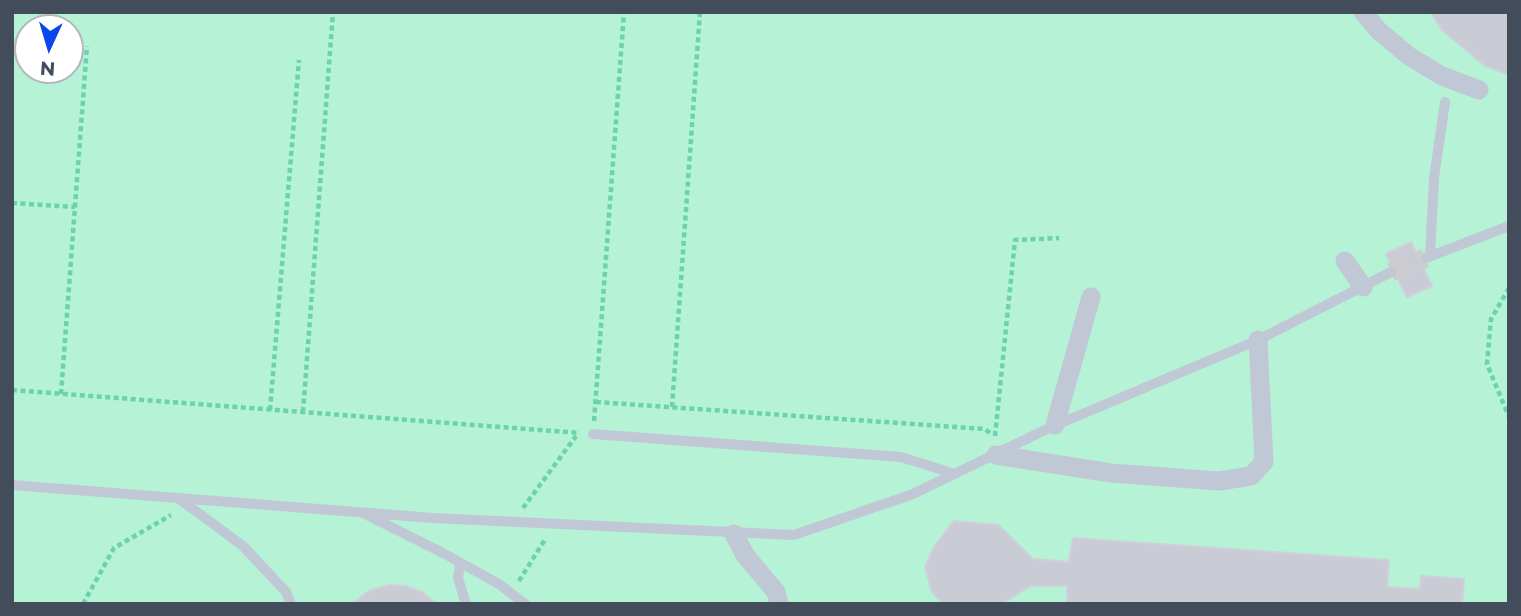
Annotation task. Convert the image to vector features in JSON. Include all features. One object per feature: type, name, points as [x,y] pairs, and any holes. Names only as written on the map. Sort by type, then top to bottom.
[{"type":"street","points":[[1363,12],[1379,31],[1409,56],[1443,76],[1479,90]]},
{"type":"street","points":[[1345,261],[1363,286]]},
{"type":"street","points":[[1055,425],[1091,297]]},
{"type":"street","points":[[1000,447],[1111,473],[1219,481],[1251,476],[1264,462],[1258,340]]},
{"type":"street","points":[[734,534],[745,555],[776,592],[779,604]]},
{"type":"lane","points":[[1445,102],[1434,178],[1428,257],[1509,226]]},
{"type":"lane","points":[[12,485],[512,523],[794,536],[913,494],[955,474],[1000,447],[1258,340],[1391,272]]},
{"type":"lane","points":[[593,434],[901,457],[955,474]]},
{"type":"lane","points":[[178,498],[243,546],[286,592],[290,604]]},
{"type":"lane","points":[[362,512],[460,564],[525,604]]},
{"type":"lane","points":[[460,564],[458,578],[466,604]]},
{"type":"path","points":[[303,412],[333,12]]},
{"type":"path","points":[[12,390],[593,434],[624,12]]},
{"type":"path","points":[[672,407],[700,12]]},
{"type":"path","points":[[61,394],[87,46]]},
{"type":"path","points":[[270,410],[299,60]]},
{"type":"path","points":[[12,203],[75,207]]},
{"type":"path","points":[[1000,447],[1015,240],[1059,239]]},
{"type":"path","points":[[1509,288],[1491,319],[1486,364],[1509,417]]},
{"type":"path","points":[[596,402],[985,429],[1000,447]]},
{"type":"path","points":[[512,523],[579,433]]},
{"type":"path","points":[[83,604],[114,548],[171,515],[178,498]]},
{"type":"path","points":[[512,594],[553,525]]},
{"type":"green space","points":[[12,12],[1509,12],[1509,604],[12,604]]},
{"type":"building","points":[[1431,12],[1509,12],[1509,75],[1484,65],[1442,30]]},
{"type":"building","points":[[1411,242],[1432,286],[1407,297],[1386,254]]},
{"type":"building","points":[[954,521],[998,525],[1033,559],[1069,562],[1073,538],[1389,560],[1387,587],[1420,589],[1421,576],[1464,579],[1462,604],[1067,604],[1067,586],[1031,586],[1001,604],[944,604],[932,592],[925,567],[935,545]]},
{"type":"building","points":[[389,585],[406,586],[422,592],[436,604],[352,604],[370,590]]},
{"type":"tunnel","points":[[1391,272],[1425,258]]}]
